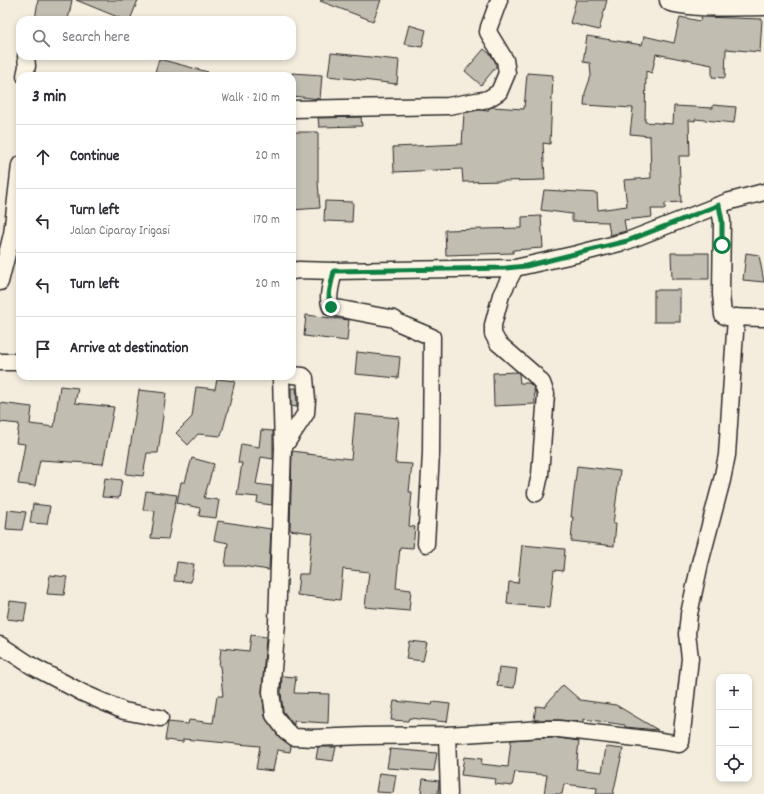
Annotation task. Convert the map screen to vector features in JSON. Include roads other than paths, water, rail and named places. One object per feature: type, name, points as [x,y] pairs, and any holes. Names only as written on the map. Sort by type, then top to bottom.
[{"type":"main road","points":[[671,0],[681,2],[764,4]]},
{"type":"street","points":[[296,109],[448,106],[488,99],[499,92],[507,73],[505,60],[488,32],[498,0]]},
{"type":"street","points":[[25,72],[26,60]]},
{"type":"street","points":[[296,270],[513,272],[627,241],[720,212],[739,198],[764,192]]},
{"type":"street","points":[[0,282],[12,234],[16,200]]},
{"type":"street","points":[[720,212],[721,294],[723,315],[727,317],[764,318]]},
{"type":"street","points":[[334,271],[329,295],[329,303],[331,307],[394,319],[399,323],[432,337],[431,453],[426,544]]},
{"type":"street","points":[[513,272],[501,295],[493,325],[493,334],[498,343],[536,375],[542,383],[546,394],[540,475],[536,493]]},
{"type":"street","points":[[280,380],[283,448],[277,623],[271,692],[274,715],[286,731],[294,737],[304,738],[447,735],[559,729],[677,744],[681,742],[690,658],[687,634],[689,614],[727,455],[736,317]]},
{"type":"street","points":[[0,362],[16,362]]},
{"type":"street","points":[[283,448],[306,413],[308,400],[306,378],[296,375]]},
{"type":"street","points":[[0,645],[32,666],[83,693],[124,711],[160,718]]},
{"type":"street","points":[[447,735],[449,794]]}]
